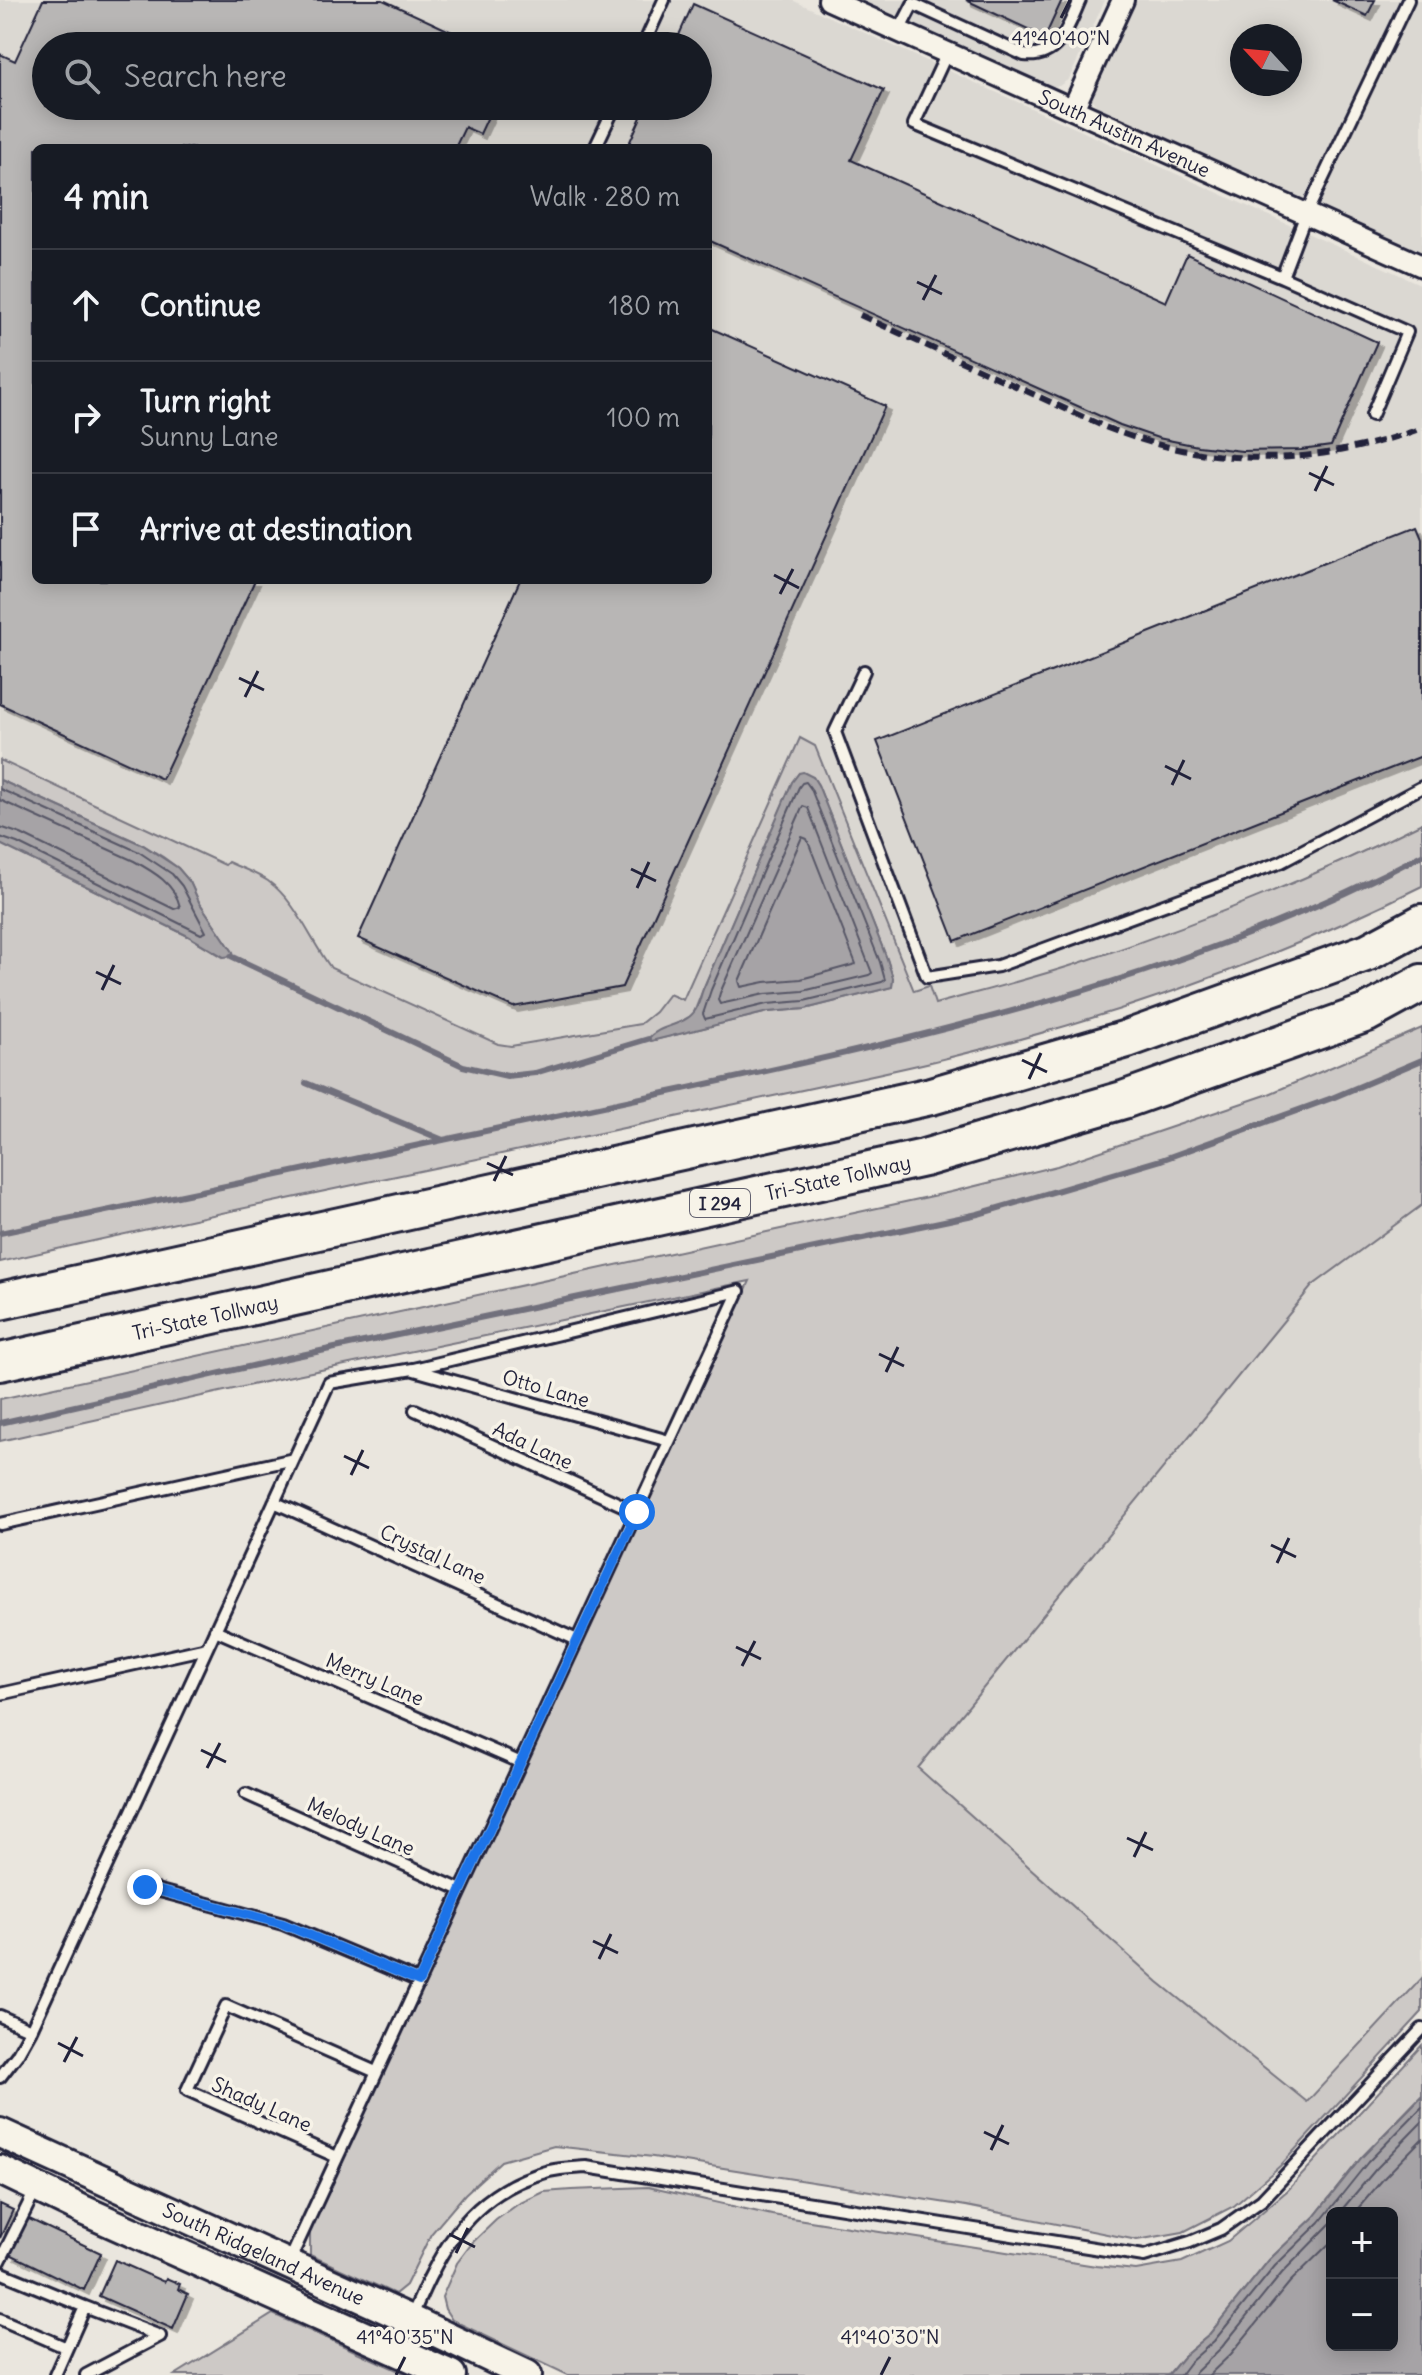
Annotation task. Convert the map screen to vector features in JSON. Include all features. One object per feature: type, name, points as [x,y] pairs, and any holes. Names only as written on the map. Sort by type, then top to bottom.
[{"type":"highway","points":[[0,1301],[931,1096],[1127,1039],[1368,952],[1422,923]]},
{"type":"highway","name":"Tri-State Tollway","points":[[0,1362],[924,1158],[1137,1095],[1367,1013],[1422,983]]},
{"type":"main road","name":"South Ridgeland Avenue","points":[[0,2133],[527,2375]]},
{"type":"main road","name":"South Ridgeland Avenue","points":[[0,2170],[451,2375]]},
{"type":"street","name":"South Austin Avenue","points":[[829,0],[1422,266]]},
{"type":"street","points":[[1073,109],[1123,0]]},
{"type":"lane","points":[[649,32],[664,0]]},
{"type":"lane","points":[[899,31],[913,4],[1024,55],[1035,57],[1046,54],[1066,33],[1080,0]]},
{"type":"lane","points":[[1282,277],[1306,214],[1408,0]]},
{"type":"lane","points":[[947,53],[914,124],[1407,332],[1372,415]]},
{"type":"lane","points":[[597,144],[608,120]]},
{"type":"lane","points":[[864,671],[835,732],[927,977],[998,966],[1281,862],[1422,787]]},
{"type":"lane","points":[[0,2077],[31,2030],[329,1383],[413,1369],[739,1291],[288,2264]]},
{"type":"lane","name":"Otto Lane","points":[[413,1369],[669,1441]]},
{"type":"lane","name":"Ada Lane","points":[[415,1410],[637,1512]]},
{"type":"lane","points":[[0,1524],[294,1459]]},
{"type":"lane","name":"Crystal Lane","points":[[274,1502],[577,1640]]},
{"type":"lane","name":"Merry Lane","points":[[215,1630],[519,1762]]},
{"type":"lane","points":[[0,1694],[207,1648]]},
{"type":"lane","name":"Melody Lane","points":[[246,1794],[461,1890]]},
{"type":"lane","points":[[145,1887],[283,1924],[419,1981]]},
{"type":"lane","name":"Shady Lane","points":[[337,2157],[187,2090],[226,2006],[376,2072]]},
{"type":"lane","points":[[0,2016],[31,2030]]},
{"type":"lane","points":[[397,2351],[442,2250],[469,2215],[505,2188],[550,2170],[586,2167],[1144,2256],[1190,2242],[1221,2229],[1262,2200],[1422,2029]]},
{"type":"lane","points":[[0,2261],[37,2187]]},
{"type":"lane","points":[[0,2272],[160,2336],[86,2375]]},
{"type":"lane","points":[[55,2375],[85,2307]]},
{"type":"lane","points":[[0,2319],[67,2348]]},
{"type":"shaded area","points":[[0,0],[792,0],[1422,285],[1422,823],[1191,924],[1074,965],[934,1004],[914,991],[815,746],[800,738],[683,1001],[669,994],[655,1012],[640,1024],[511,1046],[499,1044],[331,968],[303,923],[228,862],[226,866],[0,760]]},
{"type":"shaded area","points":[[854,0],[1105,0],[1069,79],[1059,86],[1044,86]]},
{"type":"shaded area","points":[[1135,0],[1422,0],[1422,255],[1102,112],[1091,94]]},
{"type":"shaded area","points":[[800,738],[815,746],[914,991],[929,986],[935,1004],[1059,969],[1164,933],[1295,882],[1422,823],[1422,886],[1244,965],[1060,1028],[881,1073],[0,1262],[0,844],[188,936],[223,957],[233,952],[178,868],[143,845],[0,780],[0,760],[225,865],[228,862],[263,878],[295,910],[331,968],[498,1044],[511,1046],[640,1024],[655,1012],[669,994],[683,1000]],"holes":[[[799,773],[813,777],[887,959],[893,978],[892,987],[805,1009],[768,1012],[651,1041],[648,1039],[693,1015],[792,783]]]},
{"type":"shaded area","points":[[1422,1028],[1422,1205],[1312,1286],[918,1768],[1158,1982],[1307,2102],[1422,1978],[1422,2012],[1280,2166],[1234,2206],[1183,2232],[1137,2240],[966,2206],[653,2157],[554,2146],[501,2161],[465,2194],[431,2234],[406,2285],[395,2294],[310,2255],[310,2231],[750,1281],[287,1377],[0,1441],[0,1399],[951,1192],[1057,1166],[1269,1094]]},
{"type":"shaded area","points":[[1422,1205],[1422,1978],[1308,2102],[1158,1982],[918,1768],[1312,1286]]},
{"type":"shaded area","points":[[1422,2045],[1422,2095],[1362,2157],[1314,2217],[1269,2260],[1208,2336],[1183,2357],[1168,2375],[568,2375],[452,2320],[445,2309],[442,2297],[457,2263],[496,2220],[518,2204],[544,2192],[571,2190],[648,2187],[772,2215],[1096,2266],[1136,2270],[1182,2262],[1228,2241],[1288,2190]]},
{"type":"shaded area","points":[[273,2314],[408,2375],[175,2375]]},
{"type":"water","points":[[803,772],[813,777],[818,785],[887,959],[893,978],[892,987],[805,1009],[768,1012],[651,1041],[648,1039],[653,1034],[684,1020],[696,1009],[792,782]]},
{"type":"water","points":[[0,780],[143,845],[178,868],[233,952],[231,956],[224,957],[188,936],[0,844]]},
{"type":"water","points":[[1422,2096],[1422,2375],[1168,2375],[1183,2357],[1208,2336],[1269,2260],[1314,2217],[1362,2157]]},
{"type":"building","points":[[43,0],[383,0],[452,32],[32,32],[32,120],[486,120],[480,134],[465,127],[457,144],[32,144],[32,584],[253,584],[162,779],[0,704],[0,54],[15,61]]},
{"type":"building","points":[[966,0],[1062,0],[1045,37]]},
{"type":"building","points":[[1332,0],[1375,0],[1367,16]]},
{"type":"building","points":[[693,4],[884,90],[851,160],[1166,302],[1187,254],[1377,342],[1331,446],[1242,451],[1158,438],[1120,425],[712,242],[712,144],[629,144],[640,120],[712,120],[712,32],[680,32]]},
{"type":"building","points":[[712,329],[885,406],[622,987],[513,1007],[358,938],[518,584],[712,584]]},
{"type":"building","points":[[1417,526],[1422,538],[1422,756],[955,941],[877,741]]},
{"type":"building","points":[[0,2204],[13,2210],[0,2238]]},
{"type":"building","points":[[27,2218],[101,2253],[84,2290],[10,2254]]},
{"type":"building","points":[[115,2260],[164,2282],[166,2278],[180,2284],[178,2289],[188,2294],[173,2329],[99,2296]]},
{"type":"waterway","points":[[0,1233],[578,1112],[953,1027],[1146,971],[1240,937],[1333,899],[1422,855]]},
{"type":"waterway","points":[[231,956],[463,1066],[507,1076],[535,1073],[648,1039]]},
{"type":"waterway","points":[[0,1423],[287,1358],[978,1214],[1161,1160],[1332,1098],[1422,1060]]},
{"type":"waterway","points":[[306,1083],[443,1140]]},
{"type":"railway","points":[[860,315],[1105,427],[1184,450],[1263,458],[1303,456],[1382,441],[1422,428]]},
{"type":"route","points":[[145,1887],[283,1924],[419,1981],[637,1512]]}]
